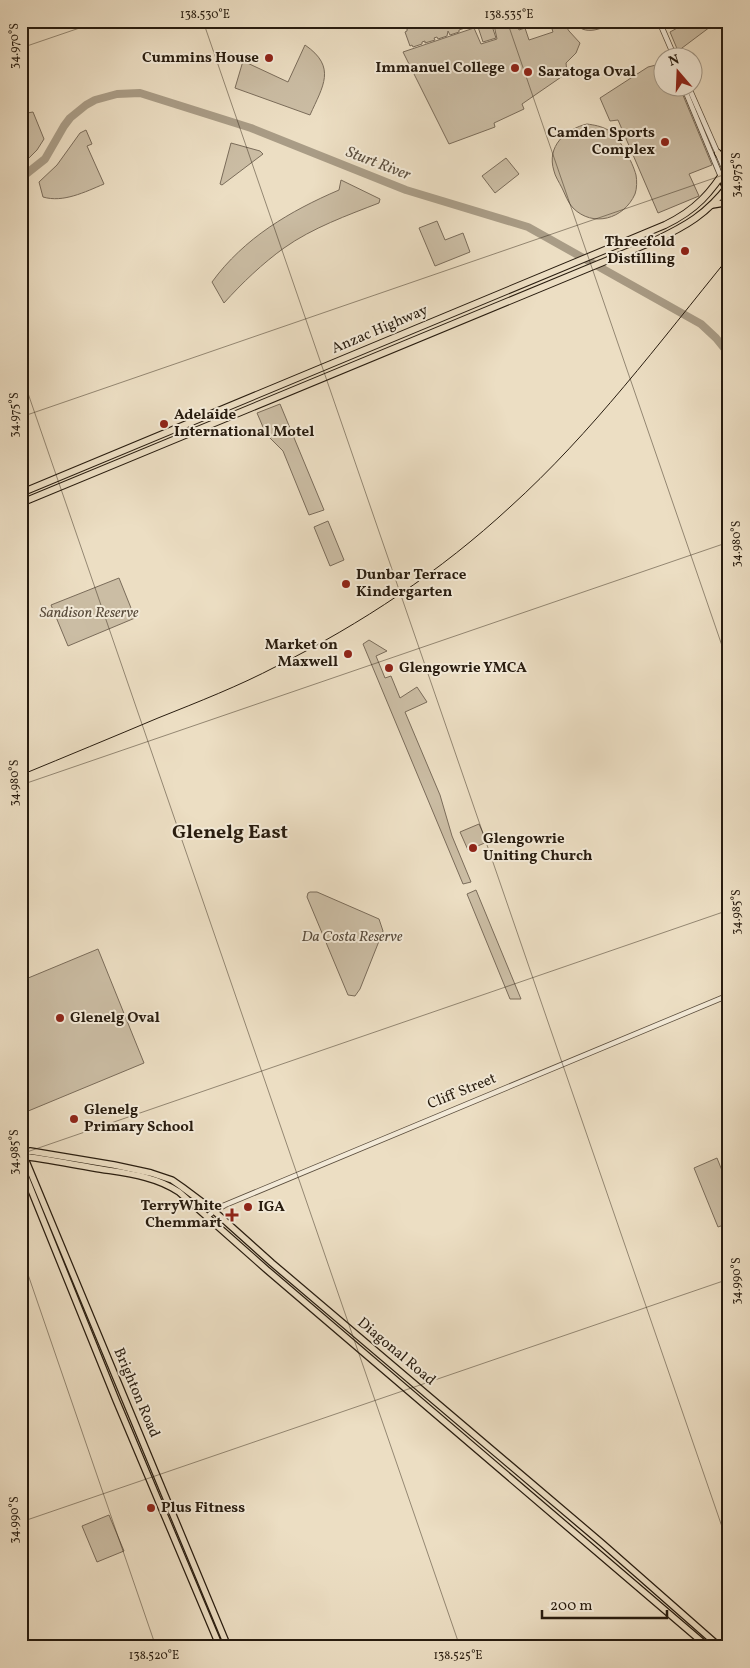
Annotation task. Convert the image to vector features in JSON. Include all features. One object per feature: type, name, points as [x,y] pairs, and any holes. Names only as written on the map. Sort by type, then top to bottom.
[{"type":"highway","points":[[718,154],[722,158],[729,159]]},
{"type":"highway","name":"Anzac Highway","points":[[21,493],[650,232],[680,218],[692,210],[701,202],[727,167]]},
{"type":"highway","name":"Anzac Highway","points":[[21,503],[654,241],[699,217],[728,189]]},
{"type":"highway","points":[[650,232],[654,241]]},
{"type":"highway","points":[[503,292],[512,300]]},
{"type":"highway","points":[[476,303],[486,303],[497,299],[503,303]]},
{"type":"highway","points":[[352,356],[357,363],[361,363]]},
{"type":"highway","points":[[340,360],[349,362],[351,367]]},
{"type":"highway","points":[[115,454],[115,458],[120,463]]},
{"type":"highway","points":[[102,459],[112,461],[112,466]]},
{"type":"main road","points":[[727,167],[729,178]]},
{"type":"main road","points":[[721,176],[728,189]]},
{"type":"main road","points":[[712,205],[724,202],[729,205]]},
{"type":"main road","name":"Diagonal Road","points":[[22,1154],[30,1151],[114,1165],[161,1176],[182,1186],[214,1211],[272,1263],[603,1544],[720,1647]]},
{"type":"main road","name":"Diagonal Road","points":[[22,1154],[149,1178],[160,1181],[179,1192],[274,1276],[708,1647]]},
{"type":"main road","name":"Brighton Road","points":[[22,1154],[32,1174],[228,1647]]},
{"type":"main road","points":[[32,1174],[33,1165],[44,1159]]},
{"type":"main road","name":"Brighton Road","points":[[21,1165],[116,1400],[220,1647]]},
{"type":"street","points":[[659,21],[670,48]]},
{"type":"street","points":[[688,98],[721,176]]},
{"type":"street","points":[[693,98],[718,154],[727,167]]},
{"type":"street","name":"Cliff Street","points":[[208,1216],[225,1205],[729,995]]},
{"type":"street","points":[[220,1217],[220,1211],[225,1205]]},
{"type":"green space","points":[[432,21],[463,21],[465,28],[450,35],[448,31],[447,36],[438,39],[437,37],[434,38],[435,40],[425,43],[425,41],[413,47],[412,45],[410,46],[405,32],[407,29],[416,26],[417,28],[420,27],[419,25],[429,22],[430,24]]},
{"type":"green space","points":[[515,21],[519,30],[525,28],[529,40],[553,32],[552,29],[565,25],[580,43],[576,53],[566,63],[567,73],[522,104],[524,109],[494,123],[495,127],[449,144],[403,52],[474,28],[481,44],[497,39],[494,25],[503,22],[505,25]]},
{"type":"green space","points":[[574,21],[617,21],[600,29],[588,30],[578,26]]},
{"type":"green space","points":[[690,21],[718,21],[682,48],[677,48],[670,32]]},
{"type":"green space","points":[[491,23],[496,38],[483,42],[478,27]]},
{"type":"green space","points":[[305,45],[315,53],[324,69],[323,86],[310,115],[235,88],[243,61],[288,82]]},
{"type":"green space","name":"Camden Sports Complex","points":[[652,66],[652,98],[684,98],[712,165],[689,174],[699,196],[658,213],[618,120],[610,121],[600,98]]},
{"type":"green space","points":[[33,112],[44,139],[27,160],[21,145],[21,114]]},
{"type":"green space","points":[[587,124],[608,130],[617,138],[625,150],[636,175],[636,192],[630,203],[616,215],[607,218],[590,218],[573,208],[556,177],[552,162],[555,146],[565,134]]},
{"type":"green space","points":[[86,130],[92,144],[87,146],[104,184],[66,198],[43,197],[39,182],[57,165],[80,133]]},
{"type":"green space","points":[[231,143],[260,151],[263,154],[222,185],[220,184]]},
{"type":"green space","points":[[506,158],[519,174],[495,193],[482,176]]},
{"type":"green space","points":[[341,180],[380,199],[379,203],[330,222],[295,241],[261,267],[224,303],[212,282],[238,252],[269,227],[303,207],[339,190]]},
{"type":"green space","points":[[437,221],[445,240],[463,233],[470,252],[435,266],[419,228]]},
{"type":"green space","points":[[280,404],[324,510],[309,515],[283,451],[266,434],[257,413]]},
{"type":"green space","points":[[328,521],[344,560],[330,566],[314,527]]},
{"type":"green space","name":"Sandison Reserve","points":[[119,578],[135,618],[68,646],[51,605]]},
{"type":"green space","points":[[369,640],[387,651],[376,656],[385,678],[391,676],[400,698],[417,687],[427,702],[405,712],[440,795],[452,836],[471,882],[463,884],[363,644]]},
{"type":"green space","points":[[479,824],[487,842],[468,850],[460,832]]},
{"type":"green space","points":[[476,890],[521,999],[510,999],[467,894]]},
{"type":"green space","name":"Da Costa Reserve","points":[[310,892],[317,892],[379,919],[383,931],[360,989],[355,996],[348,995],[307,897]]},
{"type":"green space","name":"Glenelg Oval","points":[[98,949],[144,1063],[21,1114],[21,981]]},
{"type":"green space","points":[[717,1158],[729,1188],[729,1223],[718,1227],[694,1168]]},
{"type":"green space","points":[[109,1515],[124,1551],[97,1562],[82,1526]]},
{"type":"waterway","name":"Sturt River","points":[[21,178],[45,159],[70,118],[86,105],[95,100],[117,94],[140,93],[251,128],[406,190],[528,227],[701,324],[729,354]]},
{"type":"tram line","points":[[21,775],[218,694],[263,673],[339,632],[399,595],[428,574],[510,507],[569,449],[651,354],[729,257]]},
{"type":"place","name":"Cummins House","points":[[269,58]]},
{"type":"place","name":"Immanuel College","points":[[515,68]]},
{"type":"place","name":"Saratoga Oval","points":[[528,72]]},
{"type":"place","name":"Camden Sports Complex","points":[[665,142]]},
{"type":"place","name":"Threefold Distilling","points":[[685,251]]},
{"type":"place","name":"Adelaide International Motel","points":[[164,424]]},
{"type":"place","name":"Dunbar Terrace Kindergarten","points":[[346,584]]},
{"type":"place","name":"Market on Maxwell","points":[[348,654]]},
{"type":"place","name":"Glengowrie YMCA","points":[[389,668]]},
{"type":"place","name":"Glengowrie Uniting Church","points":[[473,848]]},
{"type":"place","name":"Glenelg Oval","points":[[60,1018]]},
{"type":"place","name":"Glenelg Primary School","points":[[74,1119]]},
{"type":"place","name":"IGA","points":[[248,1207]]},
{"type":"place","name":"TerryWhite Chemmart","points":[[232,1215]]},
{"type":"place","name":"Plus Fitness","points":[[151,1508]]},
{"type":"district","name":"Glenelg East","points":[[230,833]]}]
